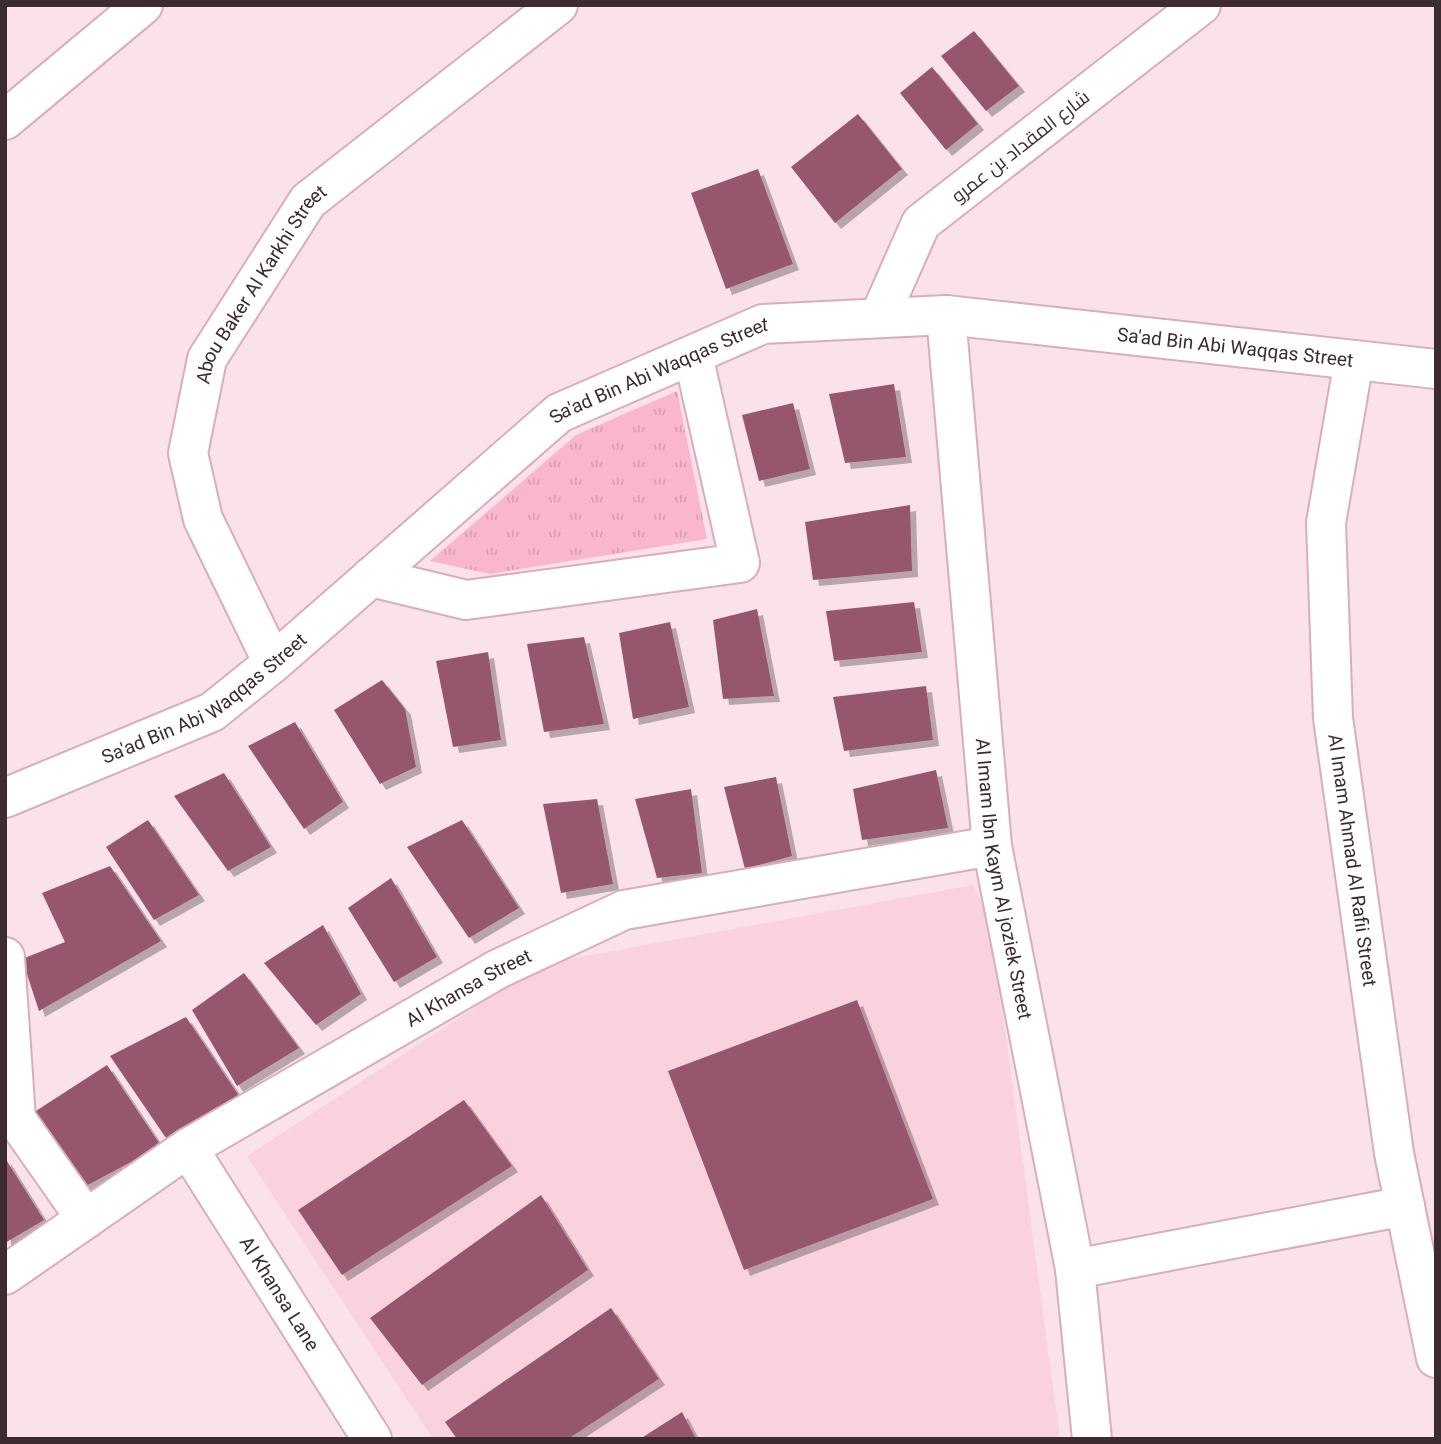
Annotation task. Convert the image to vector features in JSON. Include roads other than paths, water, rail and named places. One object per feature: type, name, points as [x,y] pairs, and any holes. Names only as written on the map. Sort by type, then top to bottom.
[{"type":"street","points":[[5,120],[143,5]]},
{"type":"street","name":"Abou Baker Al Karkhi Street","points":[[273,663],[203,519],[188,453],[206,359],[308,201],[558,5]]},
{"type":"street","name":"شارع المقداد بن عمرو","points":[[878,318],[921,223],[1201,5]]},
{"type":"street","name":"Sa'ad Bin Abi Waqqas Street","points":[[5,798],[212,712],[273,663],[559,413],[763,324],[946,315],[1436,369]]},
{"type":"street","name":"Al Imam Ibn Kaym Al joziek Street","points":[[946,315],[992,846],[1075,1269],[1092,1439]]},
{"type":"street","points":[[371,577],[466,600],[740,563],[693,355]]},
{"type":"street","name":"Al Imam Ahmad Al Rafii Street","points":[[1354,360],[1326,523],[1333,718],[1394,1153],[1405,1206],[1428,1279],[1436,1358]]},
{"type":"street","name":"Al Khansa Street","points":[[5,1275],[188,1148],[498,969],[624,910],[992,846]]},
{"type":"street","points":[[5,957],[16,1119],[86,1219]]},
{"type":"street","name":"Al Khansa Lane","points":[[188,1148],[371,1438]]},
{"type":"street","points":[[1075,1269],[1405,1206]]}]
